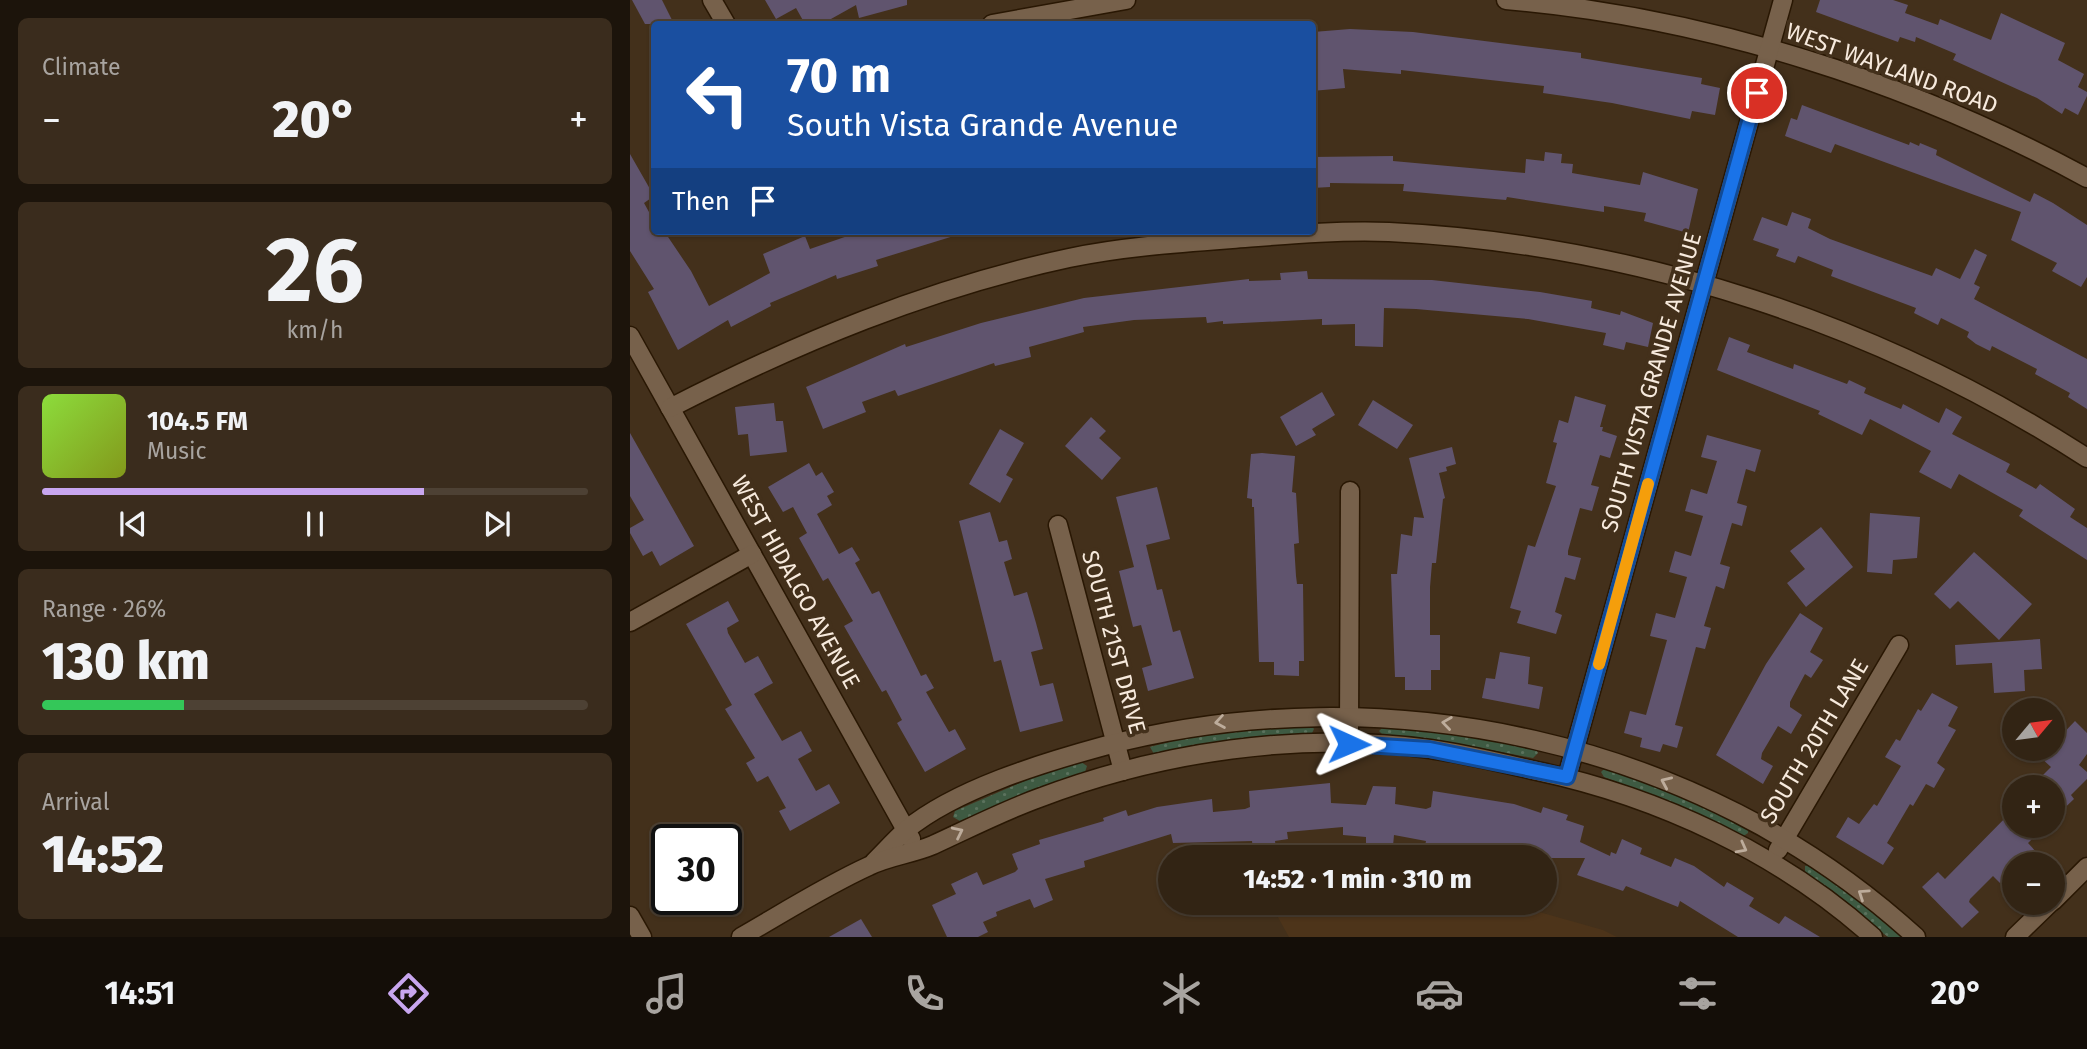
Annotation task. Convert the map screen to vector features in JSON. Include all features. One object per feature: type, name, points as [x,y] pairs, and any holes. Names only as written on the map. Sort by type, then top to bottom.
[{"type":"street","points":[[712,0],[724,21]]},
{"type":"street","points":[[1009,21],[1126,0]]},
{"type":"street","name":"WEST WAYLAND ROAD","points":[[1506,0],[1565,5],[1769,49],[1873,82],[2021,142],[2087,177]]},
{"type":"street","name":"SOUTH VISTA GRANDE AVENUE","points":[[1567,777],[1783,0]]},
{"type":"street","points":[[1316,234],[1388,232],[1483,241],[1614,261],[1704,285],[1792,311],[1890,350],[1988,400],[2087,458]]},
{"type":"street","points":[[670,408],[748,368],[850,323],[957,288],[1069,258],[1168,244],[1290,235]]},
{"type":"street","name":"WEST HIDALGO AVENUE","points":[[630,336],[918,851]]},
{"type":"street","points":[[1349,744],[1350,491]]},
{"type":"street","name":"SOUTH 21ST DRIVE","points":[[1058,525],[1123,771]]},
{"type":"street","points":[[630,622],[752,554]]},
{"type":"street","name":"SOUTH 20TH LANE","points":[[1771,863],[1899,645]]},
{"type":"street","points":[[871,864],[907,830],[947,805],[1009,777],[1116,743],[1231,721],[1386,717],[1449,723],[1575,750],[1654,777],[1720,806],[1784,840],[1880,905],[1916,937]]},
{"type":"street","points":[[741,937],[871,864],[918,851],[1038,798],[1123,771],[1209,753],[1262,747],[1349,744],[1429,749],[1567,777],[1630,797],[1696,823],[1771,863],[1816,892],[1873,937]]},
{"type":"street","points":[[2065,889],[2087,867]]},
{"type":"street","points":[[2015,937],[2038,915]]},
{"type":"street","points":[[630,916],[642,937]]},
{"type":"shaded area","points":[[1277,915],[1550,915],[1603,930],[1617,937],[1289,937]]},
{"type":"green space","points":[[1311,725],[1314,729],[1311,735],[1236,740],[1154,754],[1150,747],[1195,735]]},
{"type":"green space","points":[[1385,725],[1535,747],[1538,753],[1533,758],[1455,743],[1385,737],[1379,731]]},
{"type":"green space","points":[[1081,762],[1087,766],[1085,772],[1020,795],[960,821],[953,817],[955,811],[1029,779]]},
{"type":"green space","points":[[1606,767],[1686,796],[1748,828],[1748,833],[1742,837],[1665,800],[1604,777],[1601,772]]},
{"type":"green space","points":[[1810,865],[1907,937],[1888,937],[1805,873],[1805,866]]},
{"type":"building","points":[[632,0],[662,0],[672,21],[651,21],[651,24],[645,24]]},
{"type":"building","points":[[765,0],[907,0],[907,5],[859,18],[856,5],[827,21],[803,21],[796,8],[776,19]]},
{"type":"building","points":[[1820,0],[1893,0],[1908,5],[1905,13],[1938,25],[1940,19],[1991,40],[2001,13],[2065,43],[2058,60],[2084,74],[2078,87],[2087,92],[2087,96],[2078,115],[2065,108],[2062,114],[2037,98],[1953,60],[1956,54],[1916,37],[1915,42],[1900,37],[1898,42],[1816,12]]},
{"type":"building","points":[[1350,29],[1413,32],[1581,53],[1581,58],[1702,78],[1701,84],[1720,88],[1715,115],[1692,111],[1690,119],[1612,103],[1543,93],[1544,86],[1401,70],[1401,74],[1343,69],[1345,88],[1316,91],[1316,32]]},
{"type":"building","points":[[1802,105],[1909,145],[1910,142],[1919,146],[1920,143],[1937,150],[1936,155],[2030,202],[2034,193],[2087,225],[2087,277],[2081,287],[2052,271],[2057,263],[2011,240],[2021,212],[1835,144],[1831,153],[1785,136],[1791,118],[1797,120]]},
{"type":"building","points":[[1545,152],[1562,154],[1561,163],[1573,164],[1572,173],[1640,185],[1643,172],[1698,189],[1688,233],[1644,221],[1646,213],[1604,206],[1604,212],[1507,197],[1506,200],[1403,191],[1404,184],[1330,183],[1330,187],[1316,188],[1316,157],[1393,156],[1393,161],[1525,173],[1526,159],[1544,161]]},
{"type":"building","points":[[630,154],[651,191],[651,198],[644,203],[651,216],[651,235],[667,235],[691,271],[709,306],[770,273],[763,254],[805,236],[810,249],[850,235],[957,235],[876,260],[878,266],[837,279],[836,275],[770,303],[771,306],[731,327],[728,320],[678,350],[648,292],[654,289],[630,251]]},
{"type":"building","points":[[1792,212],[1811,219],[1808,228],[1830,239],[1932,276],[1936,268],[1960,279],[1975,249],[1987,255],[1974,284],[1980,287],[1974,299],[2087,359],[2087,409],[2068,397],[2070,393],[2035,374],[2037,369],[1992,346],[1990,351],[1976,344],[1967,337],[1969,332],[1941,318],[1938,325],[1914,313],[1916,308],[1831,276],[1833,270],[1798,256],[1795,263],[1776,256],[1779,249],[1753,240],[1762,217],[1787,226]]},
{"type":"building","points":[[1307,271],[1308,279],[1432,280],[1540,292],[1592,301],[1591,308],[1620,315],[1621,311],[1653,323],[1648,347],[1626,342],[1624,350],[1603,345],[1606,333],[1528,319],[1416,309],[1384,308],[1383,347],[1355,346],[1355,324],[1322,325],[1322,319],[1223,324],[1223,321],[1207,323],[1206,317],[1134,320],[1083,327],[1084,332],[1029,347],[1031,357],[995,366],[994,363],[898,396],[895,390],[862,402],[866,412],[823,429],[806,387],[905,344],[906,347],[981,323],[1084,298],[1249,279],[1281,280],[1280,273]]},
{"type":"building","points":[[1729,337],[1750,345],[1747,352],[1793,369],[1794,364],[1847,384],[1849,380],[1866,388],[1864,393],[1901,409],[1903,404],[1939,423],[1946,408],[1962,417],[1952,434],[2010,464],[2006,472],[2036,489],[2040,484],[2075,509],[2070,517],[2087,528],[2087,560],[2019,516],[2023,510],[1959,474],[1951,489],[1919,472],[1931,451],[1870,419],[1862,435],[1818,414],[1820,411],[1717,370]]},
{"type":"building","points":[[1322,392],[1335,415],[1312,429],[1316,435],[1296,446],[1280,417]]},
{"type":"building","points":[[1575,396],[1606,405],[1600,427],[1603,427],[1602,431],[1617,436],[1610,458],[1600,455],[1591,485],[1599,487],[1592,511],[1580,508],[1568,555],[1581,558],[1575,580],[1565,577],[1555,612],[1562,615],[1556,634],[1517,623],[1521,611],[1510,608],[1528,545],[1535,547],[1556,486],[1546,483],[1557,443],[1553,442],[1559,420],[1568,423]]},
{"type":"building","points":[[1373,400],[1413,425],[1397,449],[1358,425]]},
{"type":"building","points":[[774,403],[776,421],[783,421],[787,452],[750,456],[748,434],[738,435],[735,407]]},
{"type":"building","points":[[1091,417],[1106,431],[1099,438],[1121,458],[1102,480],[1065,446]]},
{"type":"building","points":[[1000,429],[1024,443],[1006,475],[1013,479],[1000,503],[969,484]]},
{"type":"building","points":[[630,433],[694,546],[660,566],[652,551],[643,556],[630,533],[630,528],[644,520],[630,496]]},
{"type":"building","points":[[1707,435],[1761,450],[1755,472],[1746,469],[1737,503],[1747,506],[1742,526],[1732,523],[1720,564],[1730,567],[1724,589],[1716,586],[1704,626],[1711,628],[1705,649],[1696,647],[1675,725],[1683,727],[1677,748],[1663,744],[1660,752],[1640,747],[1642,738],[1624,733],[1630,711],[1646,715],[1667,640],[1650,636],[1656,613],[1675,618],[1687,577],[1669,572],[1675,551],[1691,556],[1703,516],[1685,511],[1691,489],[1707,494],[1717,461],[1701,457]]},
{"type":"building","points":[[1452,447],[1456,464],[1439,473],[1445,498],[1430,587],[1430,635],[1440,635],[1440,670],[1431,670],[1431,690],[1405,690],[1405,677],[1395,677],[1391,574],[1397,574],[1401,534],[1412,536],[1414,517],[1424,518],[1409,458]]},
{"type":"building","points":[[1251,454],[1295,456],[1292,492],[1296,493],[1299,543],[1294,544],[1296,576],[1297,584],[1303,584],[1304,661],[1299,661],[1299,676],[1274,675],[1274,662],[1259,662],[1254,507],[1252,499],[1247,498]]},
{"type":"building","points":[[809,463],[816,476],[822,472],[834,492],[827,496],[832,505],[817,514],[839,554],[852,547],[860,560],[855,563],[872,594],[879,591],[921,676],[926,674],[934,688],[926,692],[949,732],[955,729],[966,749],[925,772],[897,723],[902,720],[886,690],[882,692],[844,626],[853,621],[828,578],[823,581],[799,538],[807,533],[793,507],[783,512],[768,487]]},
{"type":"building","points":[[1157,487],[1170,539],[1146,545],[1157,590],[1162,589],[1173,632],[1180,630],[1194,678],[1148,691],[1142,668],[1152,665],[1141,625],[1133,627],[1119,571],[1134,567],[1116,497]]},
{"type":"building","points":[[990,512],[999,542],[1007,540],[1012,559],[1004,562],[1014,596],[1027,592],[1036,623],[1043,649],[1031,652],[1040,686],[1053,683],[1063,721],[1020,732],[1001,660],[994,662],[959,521]]},
{"type":"building","points":[[1870,513],[1920,517],[1917,558],[1893,560],[1892,574],[1867,572]]},
{"type":"building","points":[[1821,527],[1853,567],[1806,607],[1787,583],[1805,569],[1790,551]]},
{"type":"building","points":[[1974,552],[2032,604],[1999,640],[1958,601],[1950,609],[1934,594]]},
{"type":"building","points":[[728,601],[739,621],[727,628],[728,633],[745,663],[758,656],[773,683],[754,694],[782,741],[801,731],[812,751],[798,759],[816,791],[829,784],[840,803],[790,831],[779,811],[786,808],[768,776],[757,782],[746,763],[755,758],[725,709],[732,705],[686,624]]},
{"type":"building","points":[[1800,613],[1823,628],[1810,652],[1823,660],[1811,678],[1805,674],[1790,702],[1790,707],[1802,715],[1791,734],[1778,726],[1762,753],[1761,759],[1773,766],[1763,784],[1716,755],[1766,664]]},
{"type":"building","points":[[2040,639],[2042,669],[2024,670],[2025,691],[1994,693],[1992,663],[1956,665],[1955,645]]},
{"type":"building","points":[[1500,652],[1530,657],[1528,684],[1543,687],[1539,709],[1482,698],[1486,678],[1495,679]]},
{"type":"building","points":[[1932,693],[1958,707],[1948,726],[1956,730],[1937,763],[1945,769],[1934,788],[1926,784],[1913,806],[1910,804],[1887,843],[1894,848],[1883,865],[1836,837],[1848,817],[1859,824],[1874,804],[1877,806],[1901,766],[1885,757],[1896,739],[1900,741],[1918,709],[1921,711]]},
{"type":"building","points":[[2075,721],[2087,733],[2087,754],[2079,765],[2087,772],[2087,779],[2071,795],[2074,799],[2065,808],[2065,775],[2043,775],[2051,767],[2044,761],[2065,761],[2065,731]]},
{"type":"building","points":[[1330,783],[1331,803],[1366,805],[1373,786],[1396,787],[1395,804],[1426,809],[1431,807],[1433,791],[1514,804],[1541,813],[1543,807],[1568,815],[1566,820],[1584,826],[1580,842],[1610,856],[1611,852],[1616,854],[1622,839],[1642,848],[1640,854],[1671,867],[1675,858],[1694,866],[1724,887],[1727,882],[1754,898],[1749,906],[1779,924],[1785,916],[1820,937],[1738,937],[1680,901],[1678,907],[1626,886],[1623,891],[1577,875],[1585,858],[1557,858],[1557,845],[1425,845],[1426,841],[1394,835],[1393,845],[1366,845],[1366,837],[1343,835],[1343,827],[1287,832],[1288,839],[1275,841],[1276,845],[1252,845],[1252,841],[1173,843],[1171,834],[1084,861],[1085,867],[1045,879],[1053,900],[1034,908],[1030,899],[996,912],[997,916],[983,922],[988,932],[978,937],[947,937],[932,905],[956,894],[951,884],[977,872],[983,885],[1015,872],[1018,869],[1012,854],[1040,844],[1039,840],[1104,821],[1103,818],[1126,810],[1128,816],[1157,807],[1212,799],[1213,812],[1245,809],[1250,807],[1249,791]]},
{"type":"building","points":[[2002,821],[2002,838],[2033,838],[2028,843],[2036,852],[2002,852],[2002,885],[1993,876],[1970,899],[1969,902],[1979,912],[1962,928],[1922,887],[1938,872],[1945,879]]},
{"type":"building","points":[[861,919],[872,937],[829,937]]},
{"type":"slow traffic","points":[[1599,664],[1648,484]]},
{"type":"route","points":[[1349,744],[1429,749],[1567,777],[1757,93]]}]
